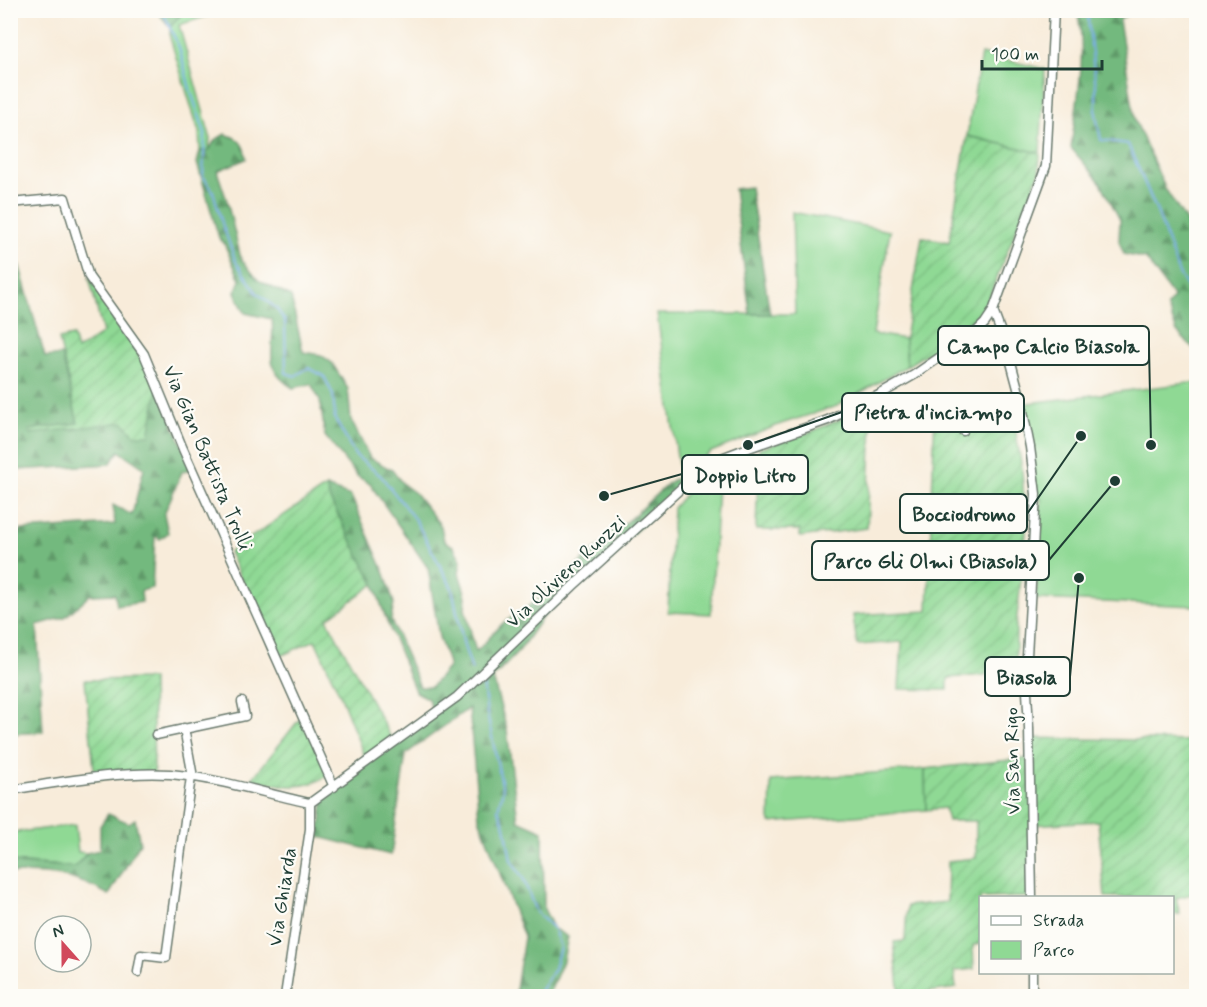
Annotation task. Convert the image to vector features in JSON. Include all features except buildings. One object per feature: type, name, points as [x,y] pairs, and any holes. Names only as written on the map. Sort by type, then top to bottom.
[{"type":"street","name":"Via Oliviero Ruozzi","points":[[310,803],[457,697],[573,586],[699,472],[719,459],[740,450],[828,420],[879,395],[914,375],[975,333],[993,311],[1046,166],[1054,10]]},
{"type":"street","name":"Via Gian Battista Trolli","points":[[10,203],[65,198],[90,277],[144,354],[183,449],[334,787]]},
{"type":"street","name":"Via San Rigo","points":[[993,311],[1008,351],[1023,409],[1036,494],[1026,674],[1032,896]]},
{"type":"street","points":[[963,430],[965,410],[1023,409]]},
{"type":"street","points":[[156,735],[245,716],[242,702]]},
{"type":"street","points":[[138,972],[141,955],[166,958],[192,777],[184,728]]},
{"type":"street","points":[[10,790],[126,775],[154,774],[192,777],[310,803]]},
{"type":"street","name":"Via Ghiarda","points":[[285,996],[310,830],[310,803]]},
{"type":"street","points":[[1032,974],[1032,996]]},
{"type":"green space","points":[[184,10],[170,27],[157,11]]},
{"type":"green space","points":[[184,11],[208,16],[179,25],[210,136],[209,150],[200,151],[199,132],[170,38],[170,27]]},
{"type":"green space","points":[[1077,11],[1133,11],[1119,20],[1135,120],[1166,190],[1196,237],[1196,351],[1177,332],[1167,306],[1174,298],[1146,259],[1124,254],[1119,241],[1120,220],[1101,183],[1071,148],[1081,62]]},
{"type":"green space","points":[[981,54],[1045,69],[1040,153],[967,136]]},
{"type":"green space","points":[[225,134],[240,142],[246,159],[217,171],[241,259],[258,280],[291,297],[303,352],[321,355],[332,363],[348,389],[351,420],[370,458],[392,470],[403,484],[415,493],[441,526],[444,541],[453,546],[461,560],[459,573],[466,596],[465,609],[476,652],[503,623],[532,604],[605,541],[618,544],[610,531],[621,527],[671,481],[680,477],[684,486],[541,619],[519,651],[493,678],[507,730],[518,820],[543,831],[544,909],[554,929],[568,937],[563,961],[548,996],[515,996],[524,937],[479,818],[469,708],[406,754],[391,855],[319,837],[324,794],[434,714],[428,699],[415,691],[374,584],[330,500],[326,487],[351,496],[385,574],[394,603],[391,620],[420,687],[431,687],[449,666],[439,637],[428,568],[370,484],[357,476],[325,436],[320,401],[311,384],[293,388],[276,373],[272,358],[272,319],[245,313],[235,292],[240,280],[224,243],[219,238],[197,163],[200,151],[209,150],[215,140]]},
{"type":"green space","points":[[967,136],[1040,153],[1039,173],[983,312],[957,335],[907,366],[905,339],[922,237],[949,242]]},
{"type":"green space","points":[[750,187],[770,314],[750,314],[734,189]]},
{"type":"green space","points":[[792,212],[890,231],[873,334],[905,339],[907,366],[837,406],[781,424],[711,452],[680,477],[657,314],[795,314]]},
{"type":"green space","points":[[10,232],[45,357],[62,355],[78,423],[30,430],[123,422],[135,435],[158,388],[192,468],[182,472],[164,514],[168,533],[160,539],[153,534],[155,536],[152,588],[141,591],[142,602],[117,606],[115,594],[90,595],[65,617],[37,625],[43,732],[11,734],[11,534],[22,530],[115,524],[113,505],[132,515],[144,468],[119,451],[110,464],[18,470],[10,453]]},
{"type":"green space","points":[[89,277],[144,354],[158,388],[149,435],[135,435],[123,422],[31,434],[29,430],[78,423],[59,339],[73,336],[77,350],[103,333]]},
{"type":"green space","points":[[1196,382],[1196,606],[1036,599],[1041,498],[1036,498],[1022,404]]},
{"type":"green space","points":[[1010,397],[1022,469],[1026,533],[1016,626],[1016,661],[989,658],[986,675],[948,678],[948,690],[899,689],[902,642],[857,645],[853,615],[928,611],[935,412],[959,410],[961,401]]},
{"type":"green space","points":[[873,405],[867,528],[800,537],[800,530],[756,530],[759,449],[813,431]]},
{"type":"green space","points":[[719,467],[711,614],[668,612],[673,508],[693,485]]},
{"type":"green space","points":[[326,487],[330,500],[374,584],[327,619],[394,743],[367,763],[342,699],[315,640],[276,658],[229,552]]},
{"type":"green space","points":[[152,679],[154,774],[95,779],[85,680]]},
{"type":"green space","points":[[302,716],[329,775],[300,786],[252,779]]},
{"type":"green space","points":[[1029,738],[1196,741],[1196,893],[1176,898],[1180,914],[1174,914],[1174,896],[1105,896],[1098,821],[1031,825],[1032,896],[979,896],[979,944],[973,945],[974,969],[954,971],[956,988],[900,996],[894,942],[905,941],[907,906],[947,902],[948,861],[976,858],[976,821],[948,821],[945,808],[926,810],[925,769],[1029,758]]},
{"type":"green space","points":[[925,769],[926,810],[770,823],[771,781]]},
{"type":"green space","points":[[108,814],[129,823],[135,819],[140,843],[109,895],[62,876],[11,873],[11,862],[75,867],[87,853],[100,850],[100,826]]},
{"type":"green space","points":[[75,825],[78,852],[87,853],[75,867],[11,862],[10,833]]},
{"type":"waterway","points":[[162,10],[179,47],[205,133],[203,176],[213,191],[236,262],[257,293],[276,308],[285,321],[286,373],[295,376],[308,368],[324,376],[333,395],[335,419],[355,455],[381,476],[416,521],[452,588],[464,646],[472,670]]},
{"type":"waterway","points":[[1090,10],[1088,20],[1096,87],[1096,115],[1101,140],[1128,144],[1158,214],[1179,274],[1196,300]]},
{"type":"waterway","points":[[483,684],[503,790],[498,809],[505,826],[511,860],[523,878],[536,912],[554,929],[560,947],[554,969],[537,996]]},
{"type":"place","name":"Bocciodromo","points":[[1081,436]]},
{"type":"place","name":"Pietra d'inciampo","points":[[748,445]]},
{"type":"place","name":"Campo Calcio Biasola","points":[[1151,445]]},
{"type":"place","name":"Parco Gli Olmi (Biasola)","points":[[1115,481]]},
{"type":"place","name":"Doppio Litro","points":[[604,496]]},
{"type":"place","name":"Biasola","points":[[1079,578]]}]
